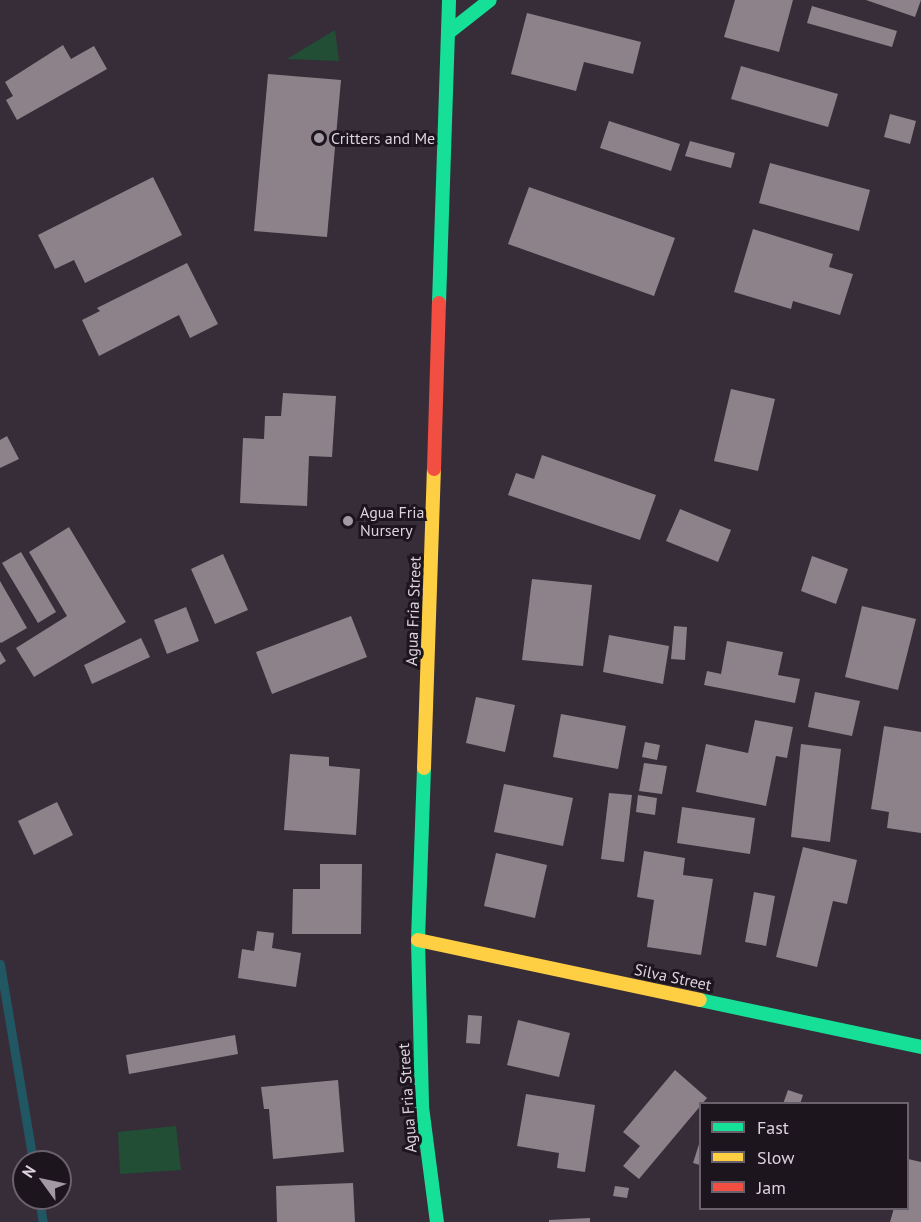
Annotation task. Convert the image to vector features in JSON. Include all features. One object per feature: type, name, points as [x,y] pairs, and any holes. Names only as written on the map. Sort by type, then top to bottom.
[{"type":"street","name":"Agua Fria Street","points":[[437,1222],[422,1107],[418,940],[449,0]]},
{"type":"street","points":[[448,33],[490,0]]},
{"type":"street","name":"Silva Street","points":[[418,940],[921,1047]]},
{"type":"green space","points":[[335,30],[339,61],[287,59]]},
{"type":"green space","points":[[176,1126],[181,1170],[120,1174],[118,1132]]},
{"type":"building","points":[[735,0],[793,0],[779,52],[724,37]]},
{"type":"building","points":[[866,0],[921,0],[915,17]]},
{"type":"building","points":[[812,6],[897,31],[892,47],[807,23]]},
{"type":"building","points":[[527,13],[641,42],[633,74],[584,62],[576,91],[511,74]]},
{"type":"building","points":[[63,45],[71,59],[94,46],[107,69],[17,120],[6,100],[13,96],[5,82]]},
{"type":"building","points":[[741,66],[838,94],[828,127],[731,99]]},
{"type":"building","points":[[268,74],[341,80],[327,237],[254,231]]},
{"type":"building","points":[[890,114],[916,121],[910,144],[884,137]]},
{"type":"building","points":[[609,121],[680,144],[671,171],[600,148]]},
{"type":"building","points":[[690,141],[735,153],[731,168],[685,156]]},
{"type":"building","points":[[770,163],[870,190],[859,231],[759,203]]},
{"type":"building","points":[[153,177],[182,235],[85,283],[74,260],[55,269],[38,235]]},
{"type":"building","points":[[529,187],[675,238],[654,296],[508,244]]},
{"type":"building","points":[[753,229],[833,254],[829,267],[853,274],[840,315],[793,301],[791,309],[734,292]]},
{"type":"building","points":[[187,263],[218,324],[190,338],[179,315],[99,356],[82,320],[100,311],[97,308]]},
{"type":"building","points":[[731,389],[775,399],[758,471],[714,461]]},
{"type":"building","points":[[283,393],[336,396],[332,457],[309,456],[307,506],[240,503],[243,438],[264,439],[265,416],[281,416]]},
{"type":"building","points":[[7,436],[19,459],[0,468],[0,440]]},
{"type":"building","points":[[542,455],[656,495],[640,540],[508,495],[516,473],[534,479]]},
{"type":"building","points":[[680,509],[731,530],[718,562],[666,541]]},
{"type":"building","points":[[69,527],[126,622],[34,677],[16,648],[67,616],[29,552]]},
{"type":"building","points":[[21,552],[56,612],[38,623],[2,563]]},
{"type":"building","points":[[223,554],[248,610],[215,624],[191,569]]},
{"type":"building","points":[[812,556],[848,569],[836,604],[801,591]]},
{"type":"building","points":[[532,579],[592,585],[583,666],[522,660]]},
{"type":"building","points":[[0,581],[27,628],[1,643],[0,642]]},
{"type":"building","points":[[862,606],[916,619],[898,690],[845,677]]},
{"type":"building","points":[[186,607],[199,641],[167,654],[154,620]]},
{"type":"building","points":[[351,616],[367,657],[272,694],[256,652]]},
{"type":"building","points":[[674,626],[687,627],[685,660],[671,659]]},
{"type":"building","points":[[609,635],[669,646],[663,684],[603,672]]},
{"type":"building","points":[[141,638],[150,657],[92,684],[84,665]]},
{"type":"building","points":[[727,641],[783,652],[778,675],[800,679],[795,703],[704,685],[707,671],[721,674]]},
{"type":"building","points":[[0,651],[6,661],[0,665]]},
{"type":"building","points":[[815,692],[860,701],[852,736],[808,727]]},
{"type":"building","points":[[476,697],[515,705],[505,752],[466,743]]},
{"type":"building","points":[[561,714],[626,726],[618,769],[553,757]]},
{"type":"building","points":[[755,720],[793,727],[787,758],[776,756],[766,806],[696,792],[706,744],[748,753]]},
{"type":"building","points":[[884,726],[921,732],[921,833],[887,828],[889,812],[871,809]]},
{"type":"building","points":[[645,742],[660,745],[657,760],[642,757]]},
{"type":"building","points":[[801,744],[841,749],[830,842],[791,837]]},
{"type":"building","points":[[290,754],[329,757],[329,766],[360,769],[356,835],[284,830]]},
{"type":"building","points":[[644,763],[667,766],[662,794],[639,791]]},
{"type":"building","points":[[504,784],[573,798],[563,846],[494,832]]},
{"type":"building","points":[[609,793],[632,795],[624,862],[601,859]]},
{"type":"building","points":[[638,795],[657,798],[655,815],[636,812]]},
{"type":"building","points":[[57,802],[73,835],[34,855],[18,821]]},
{"type":"building","points":[[682,807],[755,818],[750,854],[677,843]]},
{"type":"building","points":[[803,847],[857,860],[847,904],[833,901],[817,967],[776,957]]},
{"type":"building","points":[[644,851],[685,858],[683,875],[713,879],[701,955],[647,947],[654,900],[637,897]]},
{"type":"building","points":[[496,853],[547,865],[535,918],[484,906]]},
{"type":"building","points":[[320,864],[362,864],[361,934],[292,934],[293,889],[320,889]]},
{"type":"building","points":[[754,892],[775,896],[766,946],[745,942]]},
{"type":"building","points":[[257,931],[274,933],[272,948],[301,953],[296,987],[238,978],[242,949],[254,951]]},
{"type":"building","points":[[468,1015],[482,1016],[480,1044],[466,1043]]},
{"type":"building","points":[[518,1020],[570,1033],[559,1077],[507,1065]]},
{"type":"building","points":[[235,1035],[238,1054],[129,1074],[126,1055]]},
{"type":"building","points":[[675,1070],[707,1098],[704,1102],[699,1102],[699,1108],[639,1179],[623,1166],[640,1146],[623,1132]]},
{"type":"building","points":[[338,1080],[344,1152],[273,1159],[269,1109],[264,1109],[261,1087]]},
{"type":"building","points":[[788,1090],[803,1095],[801,1102],[784,1102]]},
{"type":"building","points":[[526,1094],[595,1105],[585,1172],[557,1168],[559,1153],[517,1146]]},
{"type":"building","points":[[699,1144],[699,1165],[693,1163]]},
{"type":"building","points":[[909,1159],[921,1162],[921,1222],[890,1222],[893,1210],[909,1210]]},
{"type":"building","points":[[353,1183],[355,1222],[277,1222],[276,1186]]},
{"type":"building","points":[[615,1186],[629,1188],[627,1198],[613,1196]]},
{"type":"building","points":[[590,1218],[590,1222],[549,1222],[549,1220]]},
{"type":"waterway","points":[[0,964],[31,1150]]},
{"type":"waterway","points":[[41,1210],[43,1222]]},
{"type":"traffic: fast","points":[[439,303],[449,0]]},
{"type":"traffic: fast","points":[[448,33],[490,0]]},
{"type":"traffic: fast","points":[[424,768],[418,940],[422,1107],[437,1222]]},
{"type":"traffic: fast","points":[[700,1000],[921,1047]]},
{"type":"traffic: slow","points":[[424,768],[434,469]]},
{"type":"traffic: slow","points":[[418,940],[700,1000]]},
{"type":"traffic: jam","points":[[434,469],[439,303]]},
{"type":"place","name":"Critters and Me","points":[[319,138]]},
{"type":"place","name":"Agua Fria Nursery","points":[[348,521]]}]
